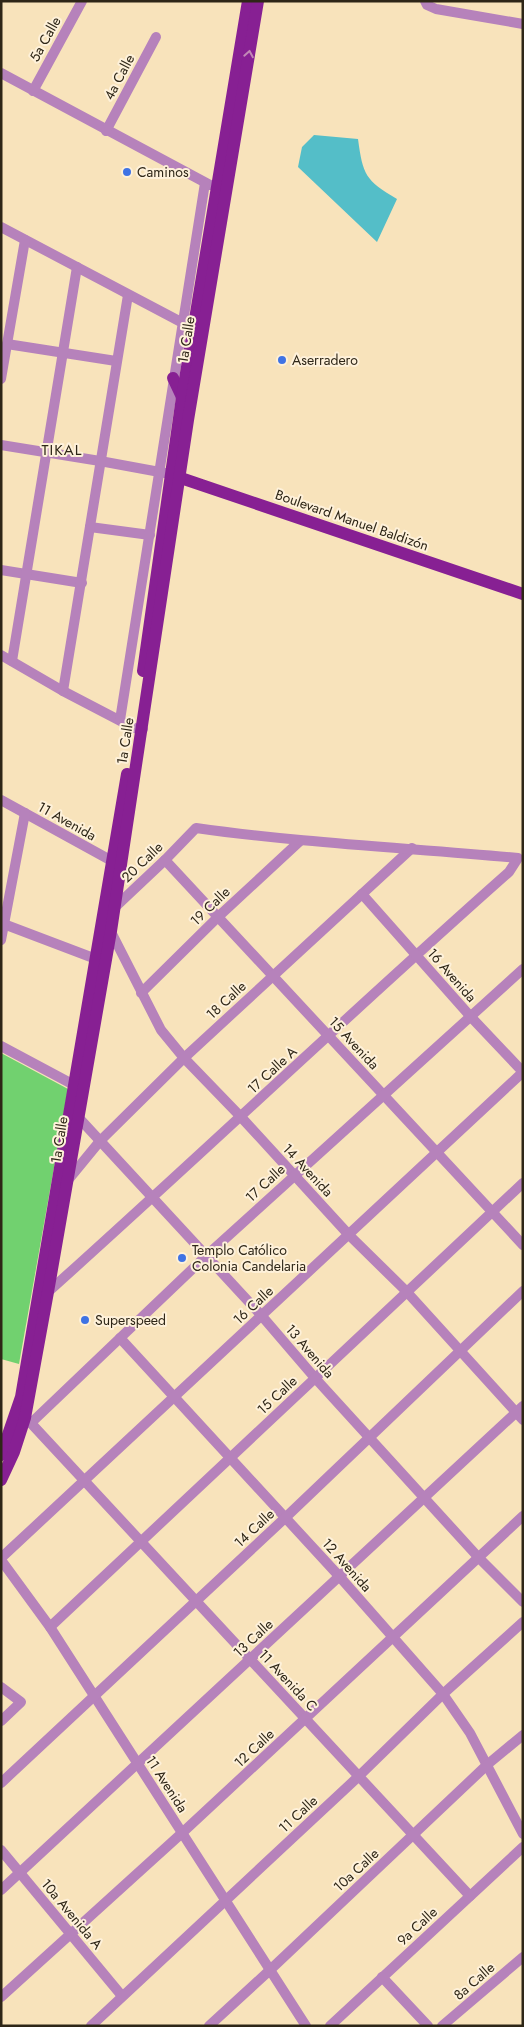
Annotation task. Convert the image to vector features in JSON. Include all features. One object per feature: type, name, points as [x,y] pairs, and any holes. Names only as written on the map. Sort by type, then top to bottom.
[{"type":"main road","name":"1a Calle","points":[[1,1456],[26,1398],[44,1292],[74,1085],[96,958],[116,862],[138,729],[170,475],[184,419],[209,261],[215,187],[248,1]]},
{"type":"main road","name":"1a Calle","points":[[215,187],[258,1]]},
{"type":"main road","name":"1a Calle","points":[[184,419],[182,397],[209,261]]},
{"type":"main road","points":[[173,378],[182,397]]},
{"type":"main road","name":"Boulevard Manuel Baldizón","points":[[170,475],[523,594]]},
{"type":"main road","name":"1a Calle","points":[[44,1292],[68,1181],[111,931],[107,912]]},
{"type":"main road","name":"1a Calle","points":[[1,1480],[28,1421],[26,1398]]},
{"type":"street","name":"5a Calle","points":[[33,91],[82,1]]},
{"type":"street","points":[[425,1],[427,5],[436,9],[523,24]]},
{"type":"street","name":"4a Calle","points":[[106,130],[156,37]]},
{"type":"street","points":[[1,73],[215,187]]},
{"type":"street","name":"1a Calle","points":[[120,720],[150,535],[170,475],[173,378],[181,322],[215,187]]},
{"type":"street","points":[[1,227],[181,322]]},
{"type":"street","points":[[1,379],[25,240]]},
{"type":"street","points":[[12,661],[77,267]]},
{"type":"street","points":[[63,691],[128,295]]},
{"type":"street","points":[[7,344],[116,362]]},
{"type":"street","points":[[1,445],[100,461],[170,475]]},
{"type":"street","points":[[90,527],[150,535]]},
{"type":"street","points":[[1,570],[82,583]]},
{"type":"street","points":[[1,655],[63,691],[138,729]]},
{"type":"street","name":"11 Avenida","points":[[1,800],[116,862]]},
{"type":"street","points":[[1,940],[25,813]]},
{"type":"street","name":"20 Calle","points":[[107,912],[165,860],[196,828],[300,841]]},
{"type":"street","points":[[300,841],[412,848]]},
{"type":"street","name":"19 Calle","points":[[141,993],[219,916],[300,841]]},
{"type":"street","name":"17 Calle A","points":[[44,1292],[152,1199],[416,954],[508,872],[518,858],[412,848]]},
{"type":"street","name":"18 Calle","points":[[68,1181],[100,1141],[184,1058],[412,848]]},
{"type":"street","name":"15 Avenida","points":[[165,860],[523,1244]]},
{"type":"street","name":"16 Avenida","points":[[362,894],[471,1017],[523,1072]]},
{"type":"street","points":[[3,923],[96,958]]},
{"type":"street","name":"14 Avenida","points":[[111,931],[161,1030],[184,1058],[349,1235],[406,1291],[460,1352],[520,1413]]},
{"type":"street","name":"17 Calle","points":[[28,1421],[120,1338],[206,1256],[523,970]]},
{"type":"street","points":[[1,1046],[74,1085]]},
{"type":"street","name":"16 Calle","points":[[1,1559],[523,1072]]},
{"type":"street","name":"13 Avenida","points":[[78,1117],[261,1315],[315,1378],[479,1558],[523,1602]]},
{"type":"street","name":"15 Calle","points":[[50,1627],[523,1183]]},
{"type":"street","name":"14 Calle","points":[[1,1783],[285,1518],[368,1436],[460,1352],[523,1290]]},
{"type":"street","name":"12 Avenida","points":[[120,1338],[339,1576],[443,1694],[470,1733],[488,1764],[523,1834]]},
{"type":"street","name":"13 Calle","points":[[1,1890],[138,1765],[424,1497],[520,1413]]},
{"type":"street","name":"11 Avenida C","points":[[28,1421],[470,1896]]},
{"type":"street","name":"12 Calle","points":[[1,1997],[182,1833],[523,1516]]},
{"type":"street","name":"11 Avenida","points":[[1,1559],[50,1627],[306,2026]]},
{"type":"street","name":"11 Calle","points":[[91,2026],[226,1901],[443,1694],[523,1622]]},
{"type":"street","points":[[1,1687],[21,1702],[1,1721]]},
{"type":"street","name":"10a Calle","points":[[209,2026],[488,1764],[523,1735]]},
{"type":"street","name":"9a Calle","points":[[330,2026],[523,1846]]},
{"type":"street","name":"10a Avenida A","points":[[1,1850],[122,1996]]},
{"type":"street","name":"8a Calle","points":[[442,2026],[523,1957]]},
{"type":"street","points":[[382,1977],[428,2026]]},
{"type":"green space","points":[[1,1053],[68,1089],[19,1364],[1,1359]]},
{"type":"water","points":[[314,135],[358,139],[367,175],[378,187],[397,199],[377,242],[298,167],[302,147]]},
{"type":"place","name":"Caminos","points":[[127,172]]},
{"type":"place","name":"Aserradero","points":[[282,360]]},
{"type":"place","name":"Templo Católico Colonia Candelaria","points":[[182,1258]]},
{"type":"place","name":"Superspeed","points":[[85,1320]]},
{"type":"district","name":"TIKAL","points":[[62,450]]}]
